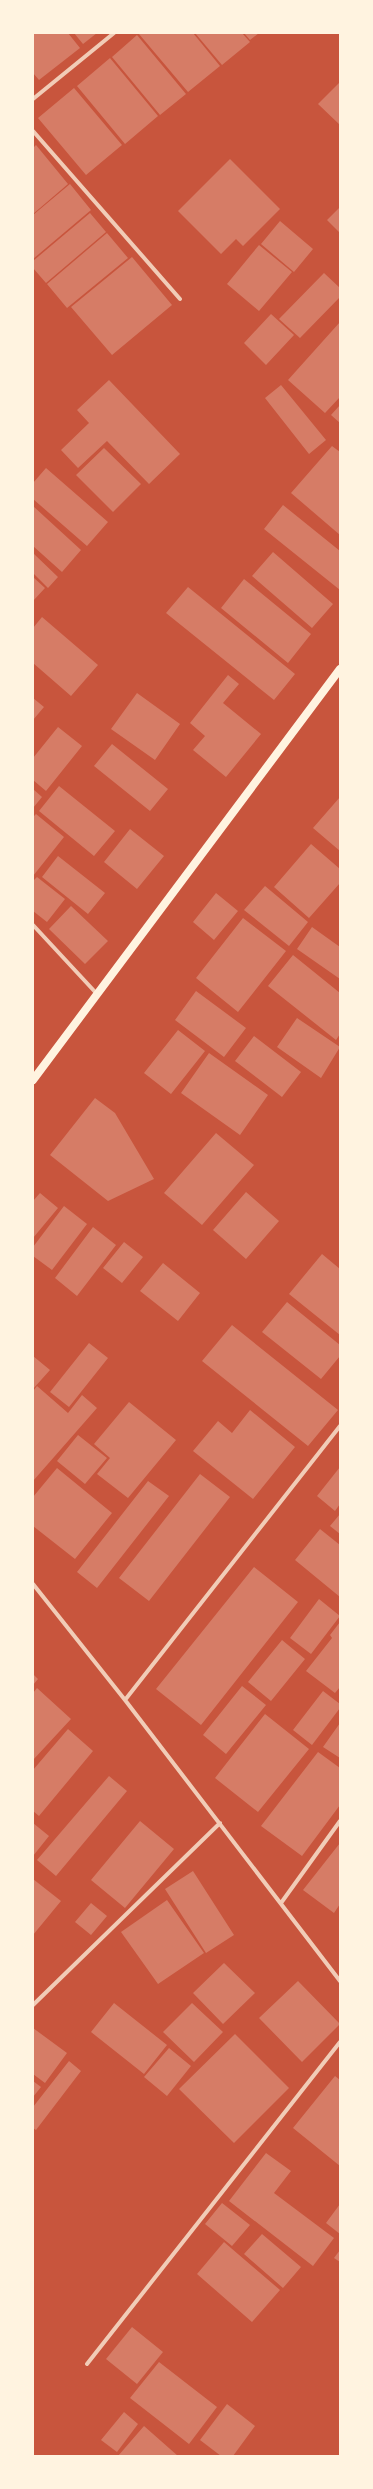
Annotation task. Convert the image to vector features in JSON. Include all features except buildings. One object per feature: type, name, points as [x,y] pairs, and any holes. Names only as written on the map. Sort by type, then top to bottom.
[{"type":"main road","points":[[33,1080],[340,669]]},
{"type":"street","points":[[33,99],[114,33]]},
{"type":"street","points":[[33,131],[180,299]]},
{"type":"street","points":[[33,926],[97,994]]},
{"type":"street","points":[[125,1700],[340,1426]]},
{"type":"street","points":[[33,1584],[125,1700],[340,1980]]},
{"type":"street","points":[[281,1903],[340,1821]]},
{"type":"street","points":[[33,2006],[220,1823]]},
{"type":"street","points":[[87,2364],[340,2042]]}]
